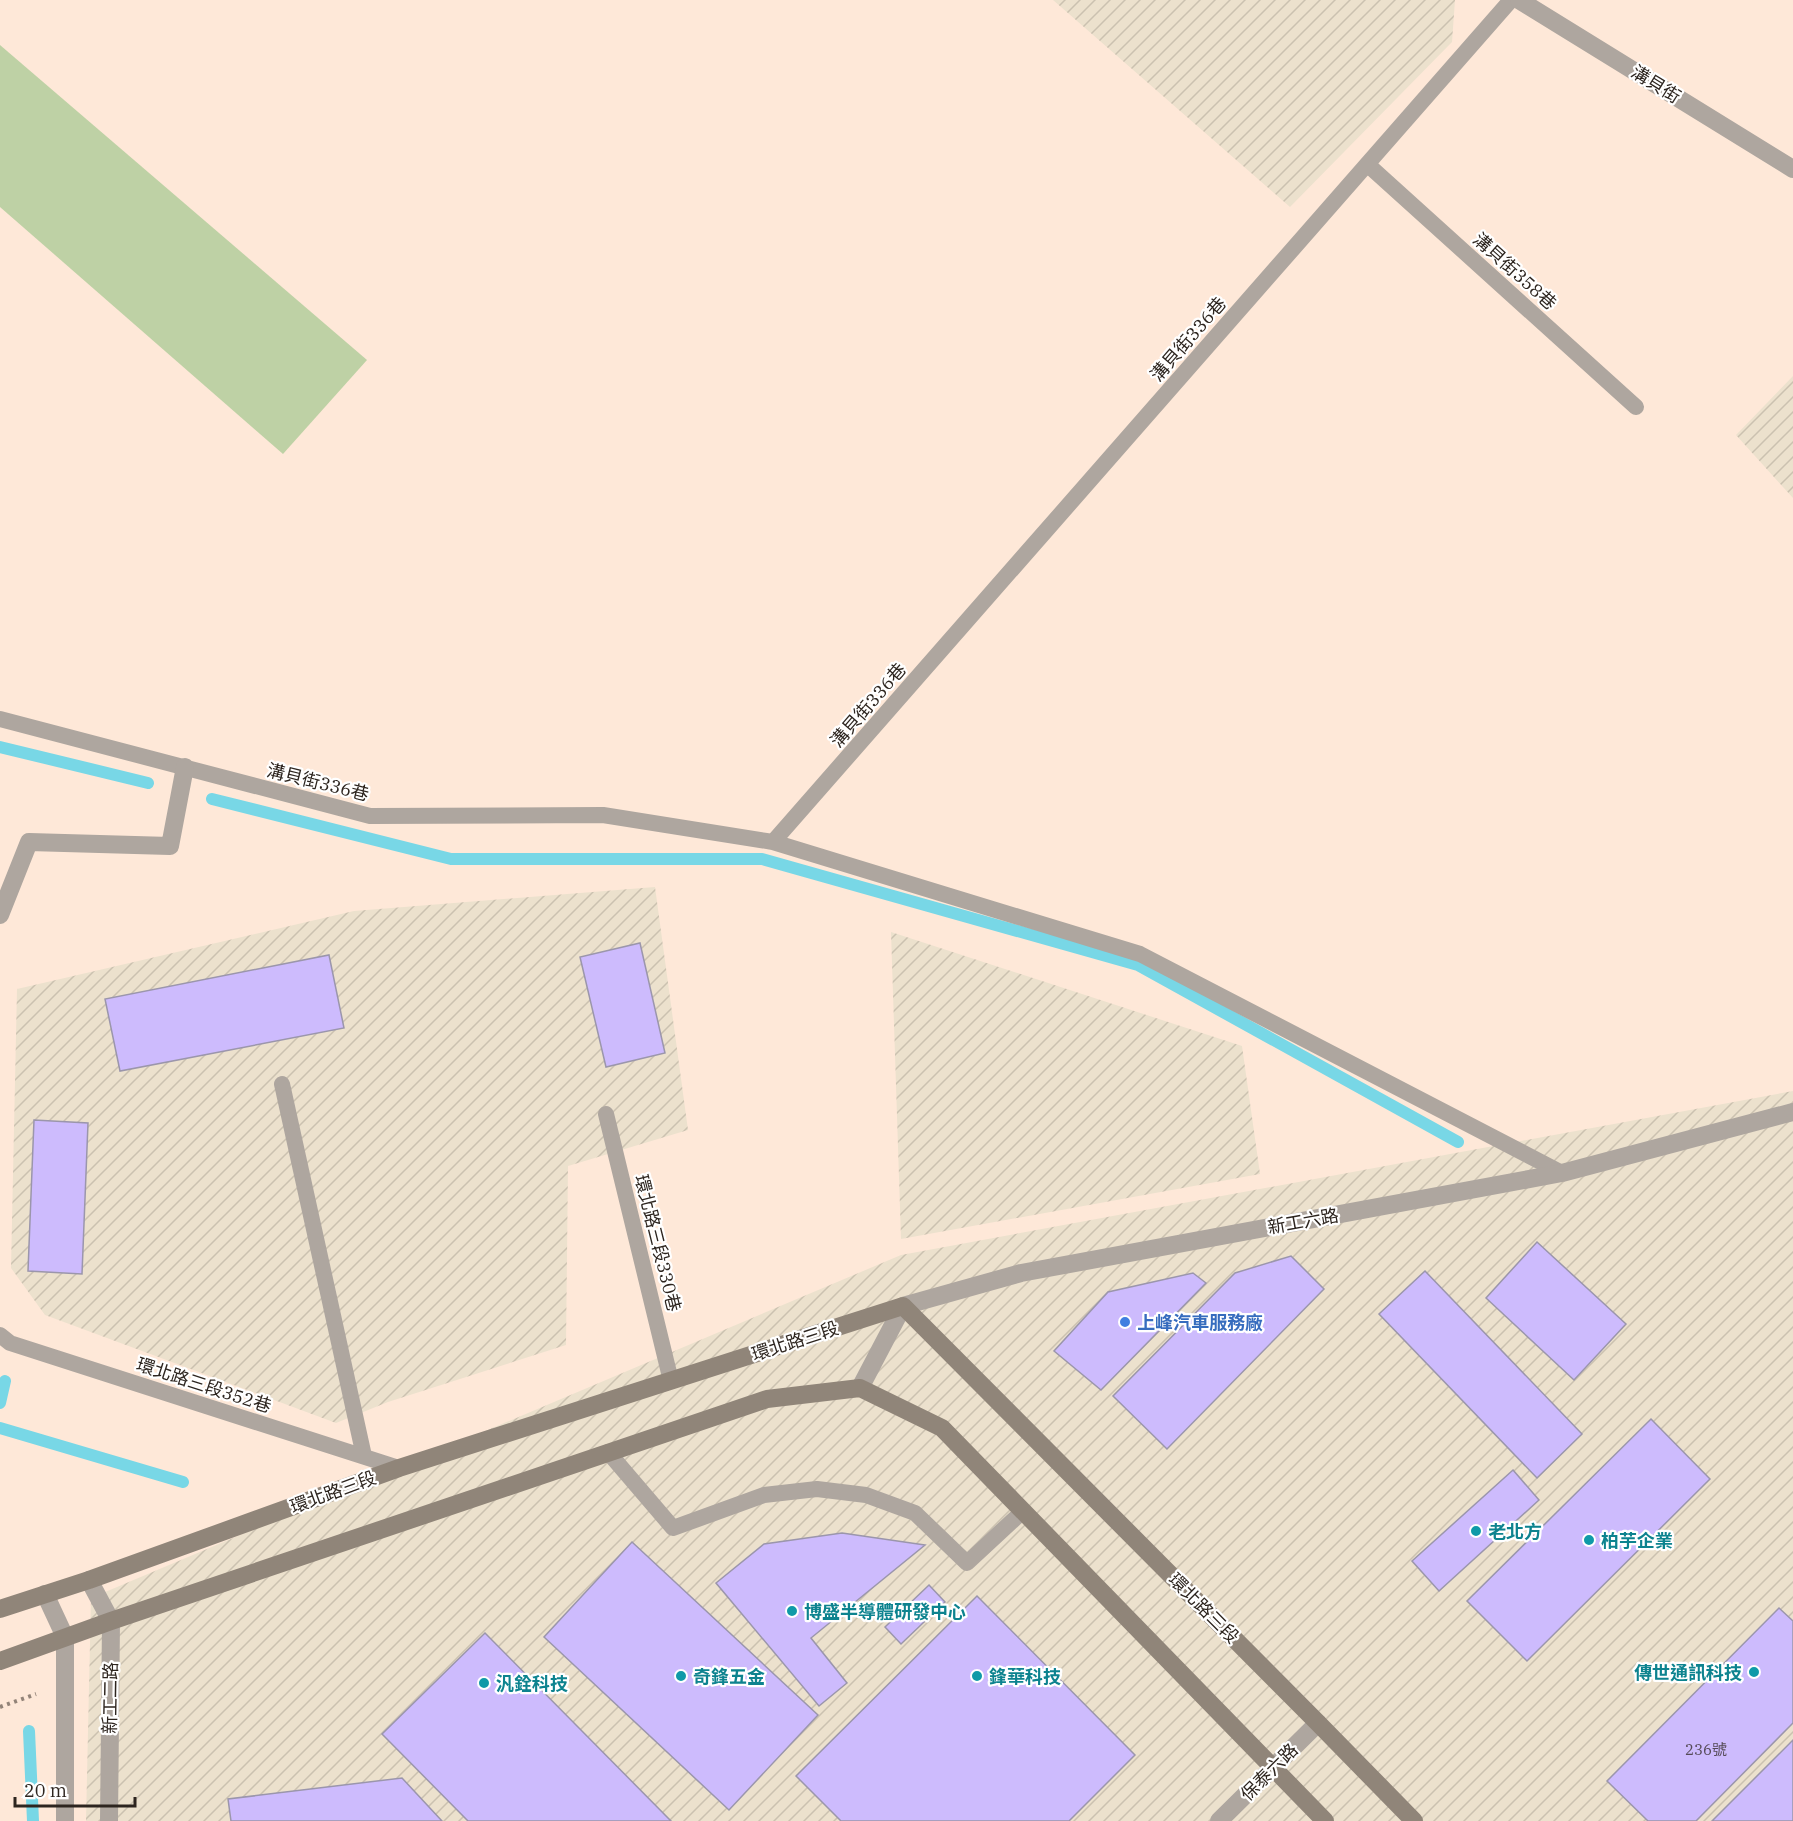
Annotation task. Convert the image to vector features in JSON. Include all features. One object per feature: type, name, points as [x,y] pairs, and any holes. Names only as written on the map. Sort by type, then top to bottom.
[{"type":"street","name":"溝貝街","points":[[1519,0],[1793,169]]},
{"type":"street","points":[[0,915],[29,842],[170,846],[185,767]]},
{"type":"street","name":"新工六路","points":[[903,1306],[1021,1273],[1562,1173],[1793,1112]]},
{"type":"street","points":[[860,1388],[903,1306]]},
{"type":"street","name":"環北路三段","points":[[0,1609],[89,1580],[399,1468],[903,1306],[1414,1821]]},
{"type":"street","points":[[0,1660],[767,1399],[860,1388],[942,1428],[1325,1821]]},
{"type":"street","name":"新工二路","points":[[89,1580],[111,1621],[109,1821]]},
{"type":"street","points":[[45,1594],[65,1636],[65,1821]]},
{"type":"street","name":"保泰六路","points":[[1219,1821],[1318,1723]]},
{"type":"lane","name":"溝貝街336巷","points":[[0,719],[370,816],[603,815],[773,842],[1511,0]]},
{"type":"lane","name":"溝貝街358巷","points":[[1367,164],[1636,407]]},
{"type":"lane","points":[[773,842],[1140,954],[1562,1173]]},
{"type":"lane","points":[[282,1084],[364,1456]]},
{"type":"lane","name":"環北路三段330巷","points":[[606,1114],[671,1381]]},
{"type":"lane","name":"環北路三段352巷","points":[[0,1335],[10,1343],[399,1468]]},
{"type":"lane","points":[[608,1452],[673,1528],[764,1495],[817,1489],[866,1495],[915,1514],[967,1563],[1023,1511]]},
{"type":"shaded area","points":[[1053,0],[1455,0],[1452,42],[1290,207]]},
{"type":"shaded area","points":[[1793,376],[1793,498],[1736,435]]},
{"type":"shaded area","points":[[655,887],[688,1130],[568,1166],[566,1345],[388,1402],[336,1423],[45,1315],[11,1268],[17,989],[354,911]]},
{"type":"shaded area","points":[[891,932],[1242,1046],[1260,1174],[901,1239]]},
{"type":"shaded area","points":[[1793,1091],[1793,1821],[86,1821],[91,1598],[901,1255]]},
{"type":"green space","points":[[0,45],[367,360],[283,454],[0,207]]},
{"type":"building","points":[[640,943],[665,1053],[606,1067],[580,957]]},
{"type":"building","points":[[329,955],[344,1028],[120,1071],[105,999]]},
{"type":"building","points":[[34,1120],[88,1123],[82,1274],[28,1271]]},
{"type":"building","points":[[1537,1242],[1626,1324],[1574,1380],[1486,1298]]},
{"type":"building","points":[[1291,1256],[1324,1289],[1167,1449],[1113,1396],[1235,1273]]},
{"type":"building","points":[[1425,1271],[1582,1434],[1537,1478],[1379,1314]]},
{"type":"building","name":"上峰汽車服務廠","points":[[1193,1273],[1206,1283],[1101,1390],[1054,1351],[1108,1292]]},
{"type":"building","name":"柏芋企業","points":[[1651,1419],[1710,1479],[1527,1661],[1467,1601]]},
{"type":"building","name":"老北方","points":[[1513,1470],[1539,1500],[1439,1591],[1412,1561]]},
{"type":"building","name":"博盛半導體研發中心","points":[[842,1533],[925,1545],[811,1638],[847,1683],[819,1706],[716,1583],[764,1544]]},
{"type":"building","name":"奇鋒五金","points":[[632,1542],[818,1715],[729,1810],[544,1637]]},
{"type":"building","points":[[929,1585],[945,1602],[901,1644],[885,1627]]},
{"type":"building","name":"鋒華科技","points":[[977,1596],[1135,1755],[1069,1821],[841,1821],[796,1776]]},
{"type":"building","name":"傳世通訊科技","points":[[1779,1608],[1793,1621],[1793,1723],[1696,1821],[1648,1821],[1607,1781]]},
{"type":"building","name":"汎銓科技","points":[[485,1633],[671,1821],[468,1821],[382,1734]]},
{"type":"building","points":[[1793,1740],[1793,1821],[1712,1821]]},
{"type":"building","points":[[402,1778],[442,1821],[231,1821],[228,1799]]},
{"type":"waterway","points":[[0,747],[148,783]]},
{"type":"waterway","points":[[212,799],[451,859],[762,859],[1138,965],[1458,1142]]},
{"type":"waterway","points":[[0,1403],[5,1381]]},
{"type":"waterway","points":[[0,1428],[183,1482]]},
{"type":"waterway","points":[[29,1731],[33,1821]]},
{"type":"place","name":"上峰汽車服務廠","points":[[1125,1322]]},
{"type":"place","name":"老北方","points":[[1476,1531]]},
{"type":"place","name":"柏芋企業","points":[[1589,1540]]},
{"type":"place","name":"博盛半導體研發中心","points":[[792,1611]]},
{"type":"place","name":"傳世通訊科技","points":[[1754,1672]]},
{"type":"place","name":"奇鋒五金","points":[[681,1676]]},
{"type":"place","name":"鋒華科技","points":[[977,1676]]},
{"type":"place","name":"汎銓科技","points":[[484,1683]]}]
